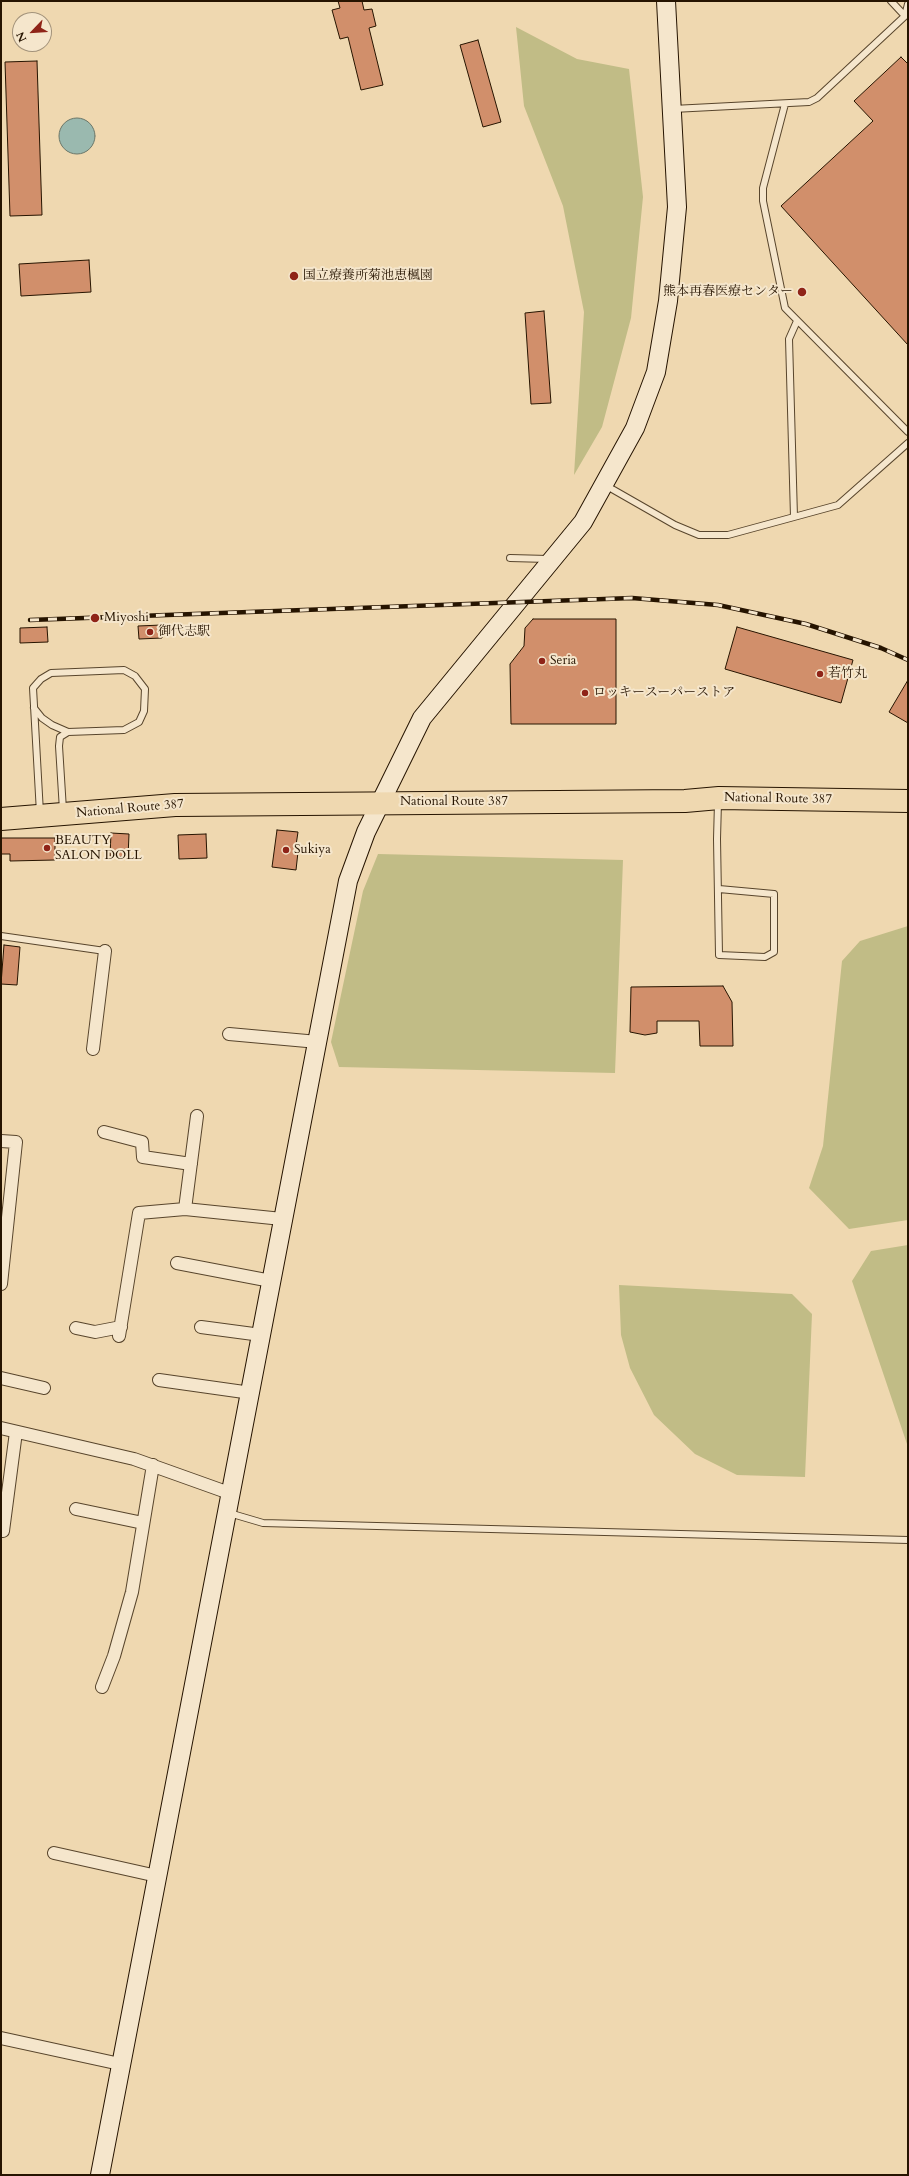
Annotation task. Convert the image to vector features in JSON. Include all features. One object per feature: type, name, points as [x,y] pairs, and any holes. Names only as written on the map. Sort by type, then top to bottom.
[{"type":"highway","name":"National Route 387","points":[[1,819],[175,805],[381,802],[685,801],[719,798],[908,802]]},
{"type":"street","points":[[100,2175],[120,2064],[232,1494],[282,1219],[318,1042],[348,881],[366,832],[422,718],[583,522],[635,428],[656,372],[668,301],[677,207],[673,109],[666,1]]},
{"type":"street","points":[[93,1050],[105,951]]},
{"type":"street","points":[[229,1034],[318,1042]]},
{"type":"street","points":[[185,1209],[197,1116]]},
{"type":"street","points":[[104,1132],[142,1142],[143,1157],[191,1164]]},
{"type":"street","points":[[1,1141],[16,1142],[1,1284]]},
{"type":"street","points":[[76,1328],[95,1332],[120,1332],[139,1213],[185,1209],[282,1219]]},
{"type":"street","points":[[177,1263],[271,1281]]},
{"type":"street","points":[[201,1327],[261,1335]]},
{"type":"street","points":[[1,1378],[44,1388]]},
{"type":"street","points":[[159,1380],[251,1393]]},
{"type":"street","points":[[1,1428],[134,1459],[232,1494]]},
{"type":"street","points":[[3,1531],[16,1432]]},
{"type":"street","points":[[102,1687],[114,1656],[132,1592],[153,1466]]},
{"type":"street","points":[[76,1509],[144,1523]]},
{"type":"street","points":[[54,1853],[157,1876]]},
{"type":"street","points":[[1,2038],[120,2064]]},
{"type":"lane","points":[[891,1],[905,16]]},
{"type":"lane","points":[[673,109],[809,102],[817,98],[905,16],[908,4]]},
{"type":"lane","points":[[785,104],[763,188],[763,200],[785,308],[908,432]]},
{"type":"lane","points":[[794,517],[788,339],[797,320]]},
{"type":"lane","points":[[605,484],[674,524],[699,535],[728,535],[838,505],[908,443]]},
{"type":"lane","points":[[510,558],[552,559]]},
{"type":"lane","points":[[34,708],[42,718],[52,725],[68,732],[124,730],[139,722],[144,711],[145,689],[135,676],[124,670],[51,674],[33,688],[34,708],[40,817]]},
{"type":"lane","points":[[63,815],[59,746],[60,737],[68,732]]},
{"type":"lane","points":[[719,798],[717,839],[719,955],[765,957],[774,952],[774,894],[719,889]]},
{"type":"lane","points":[[1,936],[105,951]]},
{"type":"lane","points":[[228,1513],[263,1523],[908,1540]]},
{"type":"shaded area","points":[[516,27],[577,59],[629,69],[643,197],[631,318],[602,427],[574,475],[584,312],[563,206],[524,106]]},
{"type":"shaded area","points":[[378,854],[623,860],[615,1073],[339,1067],[331,1042],[363,891]]},
{"type":"shaded area","points":[[908,926],[908,1220],[849,1229],[809,1188],[823,1146],[842,961],[860,941]]},
{"type":"shaded area","points":[[908,1245],[908,1447],[852,1281],[871,1251]]},
{"type":"shaded area","points":[[619,1285],[792,1294],[812,1314],[805,1477],[737,1475],[695,1454],[654,1415],[630,1368],[621,1335]]},
{"type":"water","points":[[81,118],[90,123],[94,129],[94,143],[90,149],[81,154],[73,154],[64,149],[60,143],[59,132],[64,123],[70,119]]},
{"type":"building","points":[[338,1],[362,1],[364,10],[372,9],[376,26],[369,28],[383,85],[361,90],[348,37],[340,39],[332,10],[340,8]]},
{"type":"building","points":[[478,40],[501,122],[483,127],[460,45]]},
{"type":"building","points":[[901,57],[908,64],[908,345],[781,206],[873,121],[854,101]]},
{"type":"building","points":[[37,61],[42,215],[10,216],[5,62]]},
{"type":"building","points":[[89,260],[91,292],[21,296],[19,264]]},
{"type":"building","points":[[544,311],[551,403],[531,404],[525,313]]},
{"type":"building","points":[[533,619],[616,619],[616,724],[511,724],[510,664],[524,646],[525,628]]},
{"type":"building","name":"御代志駅","points":[[162,625],[162,638],[139,639],[138,626]]},
{"type":"building","points":[[47,627],[48,642],[20,643],[20,628]]},
{"type":"building","points":[[737,627],[853,660],[841,703],[725,669]]},
{"type":"building","points":[[908,680],[908,723],[889,712]]},
{"type":"building","points":[[277,830],[298,832],[295,852],[298,852],[296,870],[272,867]]},
{"type":"building","points":[[111,833],[129,834],[128,857],[110,856]]},
{"type":"building","points":[[206,834],[207,858],[179,859],[178,835]]},
{"type":"building","points":[[1,838],[55,838],[55,860],[10,861],[10,854],[1,854]]},
{"type":"building","points":[[4,945],[20,947],[17,985],[1,984]]},
{"type":"building","points":[[723,986],[732,1002],[733,1046],[700,1046],[699,1021],[657,1021],[657,1033],[645,1035],[630,1032],[631,987]]},
{"type":"railway","points":[[30,620],[632,598],[718,605],[806,624],[881,648],[908,660]]},
{"type":"place","name":"国立療養所菊池恵楓園","points":[[294,276]]},
{"type":"place","name":"熊本再春医療センター","points":[[802,292]]},
{"type":"place","name":"Miyoshi","points":[[95,618]]},
{"type":"place","name":"御代志駅","points":[[150,632]]},
{"type":"place","name":"Seria","points":[[542,661]]},
{"type":"place","name":"若竹丸","points":[[820,674]]},
{"type":"place","name":"ロッキースーパーストア","points":[[585,693]]},
{"type":"place","name":"BEAUTY SALON DOLL","points":[[47,848]]},
{"type":"place","name":"Sukiya","points":[[286,850]]}]
